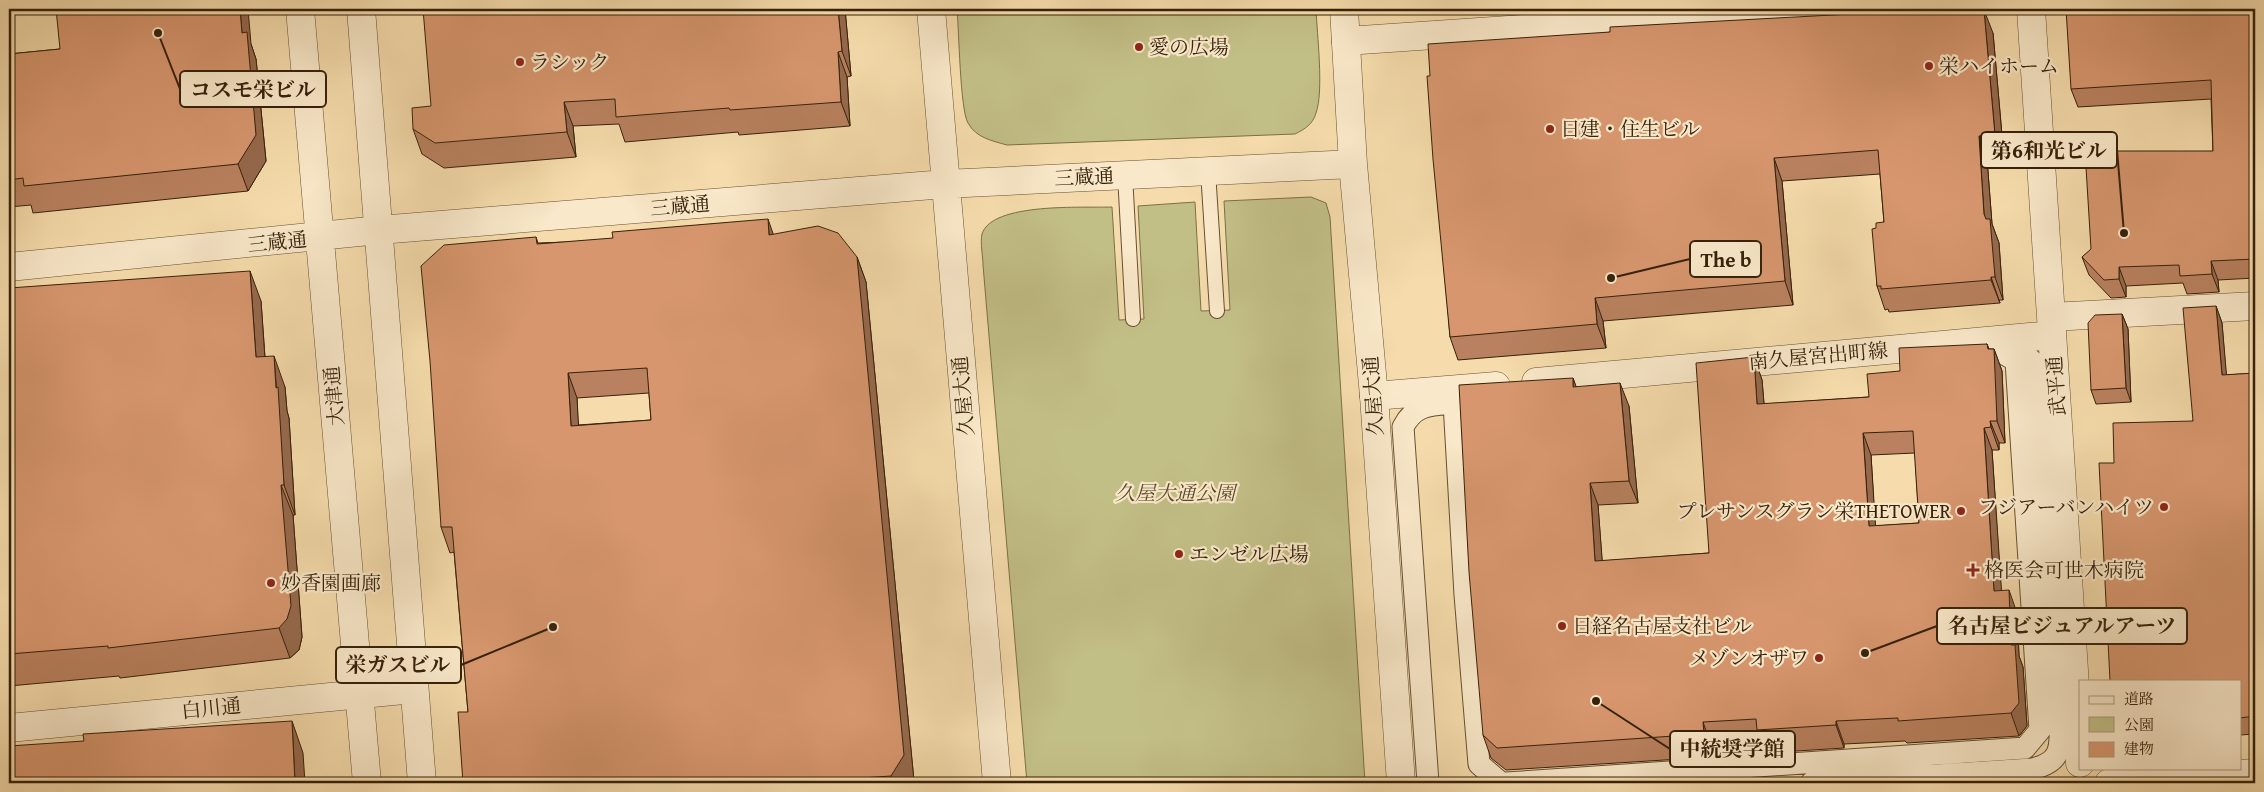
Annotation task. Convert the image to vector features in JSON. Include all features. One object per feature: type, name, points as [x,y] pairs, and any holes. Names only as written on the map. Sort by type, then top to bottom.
[{"type":"street","name":"大津通","points":[[300,9],[367,783]]},
{"type":"street","points":[[361,9],[422,783]]},
{"type":"street","name":"久屋大通","points":[[931,9],[997,783]]},
{"type":"street","name":"久屋大通","points":[[1344,9],[1353,164],[1374,396],[1401,783]]},
{"type":"street","points":[[1346,41],[1815,9]]},
{"type":"street","name":"武平通","points":[[2031,9],[2079,747]]},
{"type":"street","name":"三蔵通","points":[[9,267],[321,238],[379,230],[945,184],[1353,164]]},
{"type":"street","name":"南久屋宮出町線","points":[[1374,396],[2255,306]]},
{"type":"street","points":[[1506,783],[2025,748],[2040,730],[2037,664],[2016,361],[2001,352],[2024,353],[2032,361],[2034,370],[2060,726],[2060,748],[2051,762],[2032,769],[1811,783]]},
{"type":"street","points":[[1428,783],[1403,427],[1408,417],[1424,406],[1454,403],[1465,595],[1479,764],[1501,783]]},
{"type":"street","name":"白川通","points":[[9,728],[414,688]]},
{"type":"street","points":[[2081,770],[2082,783]]},
{"type":"street","points":[[2109,783],[2255,773]]},
{"type":"lane","points":[[1208,171],[1216,311]]},
{"type":"lane","points":[[1125,176],[1132,319]]},
{"type":"green space","name":"愛の広場","points":[[957,9],[1316,9],[1320,91],[1316,113],[1308,126],[1295,134],[1007,145],[996,142],[985,138],[971,128],[965,115]]},
{"type":"green space","name":"久屋大通公園","points":[[1311,197],[1326,203],[1330,217],[1365,783],[1027,783],[981,242],[982,234],[989,224],[1003,216],[1020,212],[1040,209],[1112,207],[1119,320],[1144,319],[1138,206],[1195,202],[1201,311],[1230,310],[1224,201]]},
{"type":"building","points":[[56,9],[240,9],[242,33],[247,32],[256,135],[238,164],[24,186],[23,178],[9,180],[9,54],[60,49]]},
{"type":"building","points":[[423,9],[670,9],[670,12],[717,9],[838,9],[842,51],[838,52],[841,102],[616,117],[615,99],[564,102],[567,132],[435,143],[413,129],[412,108],[431,106]]},
{"type":"building","points":[[1850,9],[1984,10],[1995,135],[1979,136],[1984,214],[1986,219],[1990,219],[1995,277],[1991,277],[1991,280],[1881,289],[1881,286],[1877,286],[1872,229],[1876,228],[1876,223],[1884,222],[1878,150],[1774,158],[1785,281],[1595,298],[1597,324],[1450,337],[1433,159],[1427,76],[1430,76],[1428,44],[1610,32],[1610,27],[1851,14]]},
{"type":"building","points":[[2066,9],[2255,9],[2255,259],[2211,261],[2212,274],[2180,276],[2179,265],[2119,267],[2119,279],[2104,280],[2082,257],[2091,249],[2085,151],[2213,151],[2211,80],[2071,89]]},
{"type":"building","points":[[768,219],[769,235],[818,226],[838,233],[857,257],[904,755],[891,776],[785,783],[463,783],[458,712],[468,712],[452,527],[441,527],[430,361],[421,266],[444,245],[536,237],[537,244],[613,238],[612,232]],"holes":[[[647,368],[651,420],[571,426],[568,373]]]},
{"type":"building","points":[[250,271],[256,357],[274,356],[276,388],[278,387],[284,485],[281,485],[291,606],[287,619],[279,628],[108,648],[108,646],[9,654],[9,288]]},
{"type":"building","points":[[2216,306],[2222,375],[2255,373],[2255,716],[2242,718],[2242,680],[2110,680],[2099,463],[2114,463],[2113,423],[2193,421],[2183,308]]},
{"type":"building","points":[[2122,314],[2126,388],[2091,390],[2088,323],[2095,315]]},
{"type":"building","points":[[1987,344],[1988,349],[1994,349],[1997,421],[1990,421],[1991,427],[1984,428],[1994,591],[2009,590],[2011,645],[2015,645],[2019,703],[2011,713],[1898,721],[1898,718],[1836,721],[1836,725],[1757,730],[1756,719],[1703,722],[1704,734],[1497,748],[1483,735],[1469,572],[1459,385],[1573,378],[1573,387],[1620,383],[1629,481],[1590,483],[1595,561],[1709,553],[1696,363],[1754,357],[1757,404],[1869,397],[1867,374],[1900,371],[1899,348]],"holes":[[[1913,431],[1919,523],[1869,526],[1863,433]]]},
{"type":"building","points":[[292,721],[295,783],[9,783],[9,746],[84,741],[83,734]]},
{"type":"place","name":"コスモ栄ビル","points":[[158,33]]},
{"type":"place","name":"愛の広場","points":[[1139,47]]},
{"type":"place","name":"ラシック","points":[[520,62]]},
{"type":"place","name":"栄ハイホーム","points":[[1929,66]]},
{"type":"place","name":"日建・住生ビル","points":[[1550,129]]},
{"type":"place","name":"第6和光ビル","points":[[2124,233]]},
{"type":"place","name":"The b","points":[[1611,278]]},
{"type":"place","name":"フジアーバンハイツ","points":[[2164,507]]},
{"type":"place","name":"プレサンスグラン栄THETOWER","points":[[1961,511]]},
{"type":"place","name":"エンゼル広場","points":[[1179,554]]},
{"type":"place","name":"格医会可世木病院","points":[[1973,570]]},
{"type":"place","name":"妙香園画廊","points":[[271,583]]},
{"type":"place","name":"日経名古屋支社ビル","points":[[1562,626]]},
{"type":"place","name":"栄ガスビル","points":[[553,627]]},
{"type":"place","name":"名古屋ビジュアルアーツ","points":[[1865,653]]},
{"type":"place","name":"メゾンオザワ","points":[[1819,658]]},
{"type":"place","name":"中統奨学館","points":[[1596,701]]}]
